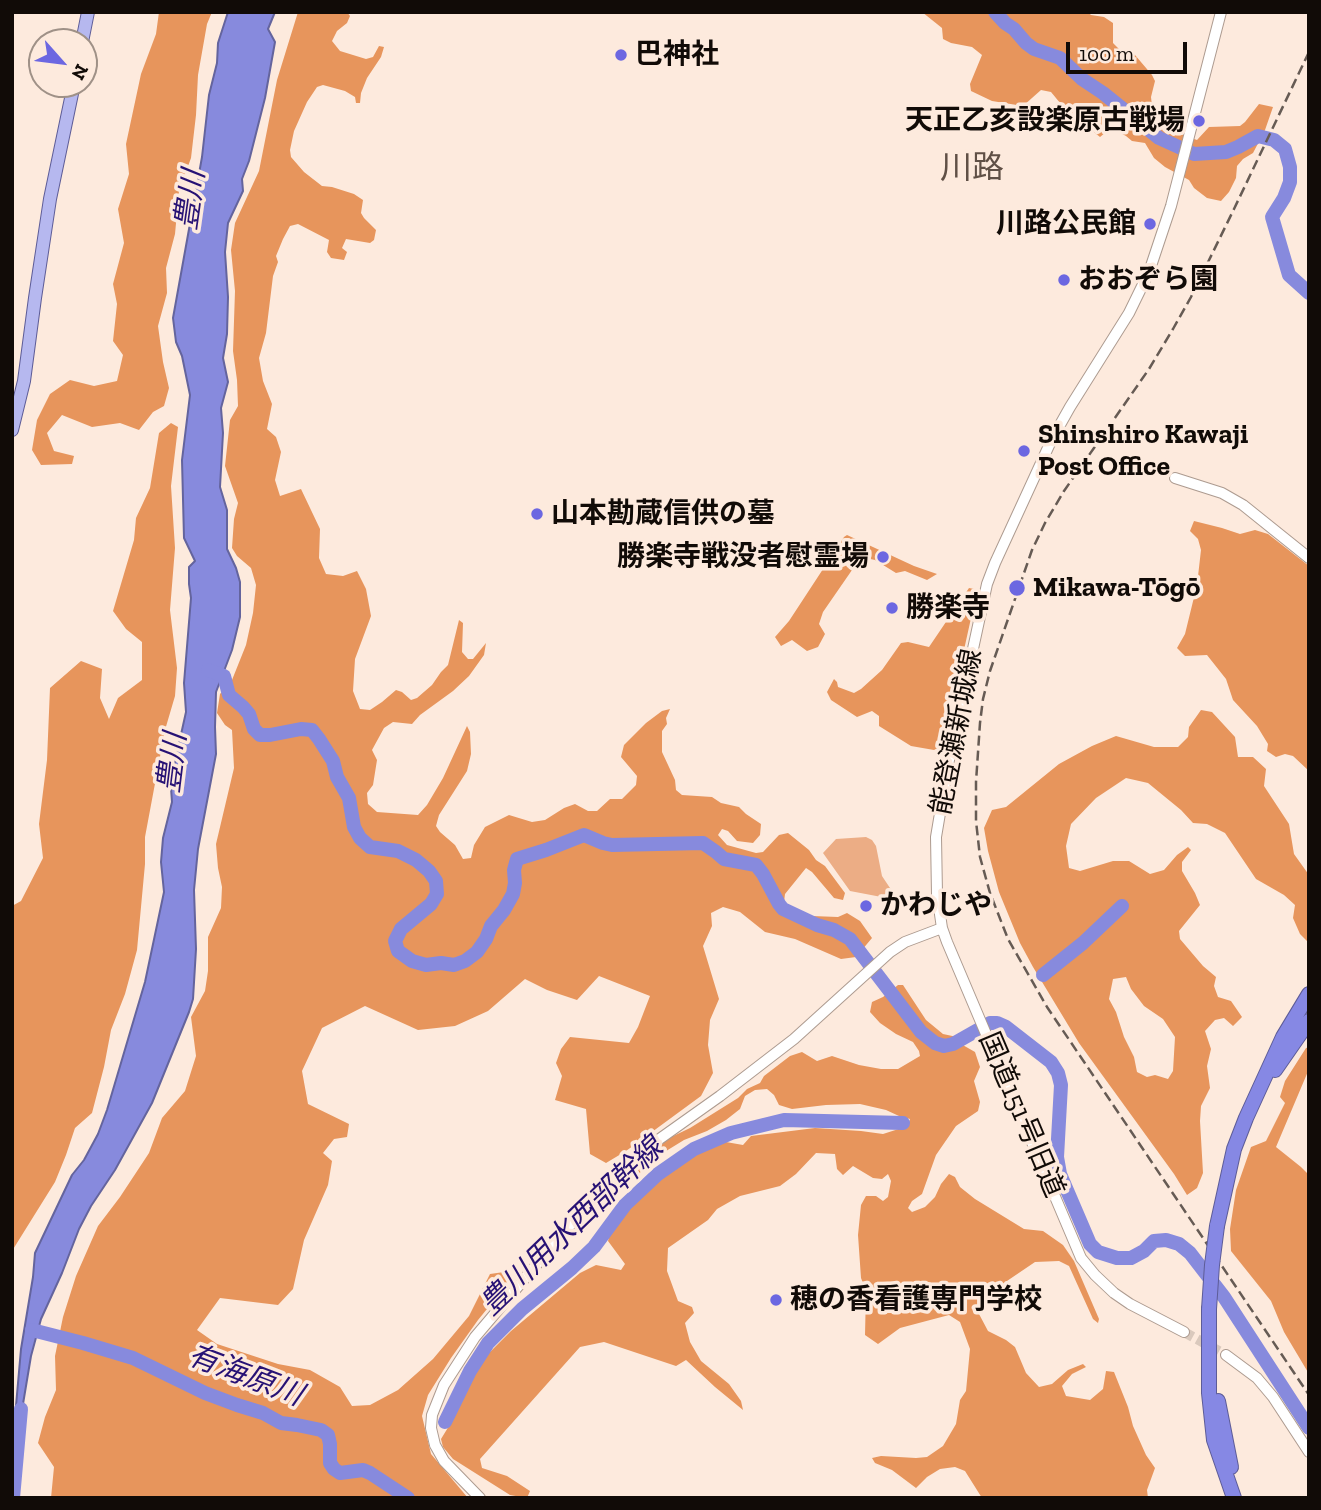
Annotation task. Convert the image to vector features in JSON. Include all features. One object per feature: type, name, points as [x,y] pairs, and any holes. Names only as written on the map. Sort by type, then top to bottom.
[{"type":"highway","points":[[1234,1498],[1214,1440],[1209,1393],[1209,1309],[1217,1226],[1234,1149],[1258,1088],[1283,1037],[1309,994]]},
{"type":"highway","points":[[1224,1194],[1257,1106],[1276,1069],[1309,1021]]},
{"type":"highway","points":[[1209,1309],[1217,1396],[1241,1498]]},
{"type":"main road","name":"能登瀬新城線","points":[[942,928],[937,894],[936,837],[949,760],[988,584],[995,563],[1059,427],[1129,313],[1158,250],[1221,12]]},
{"type":"main road","points":[[12,430],[24,381],[50,199],[71,98]]},
{"type":"main road","points":[[1175,478],[1222,494],[1243,505],[1309,558]]},
{"type":"main road","points":[[480,1498],[444,1461],[435,1445],[431,1427],[432,1415],[444,1385],[475,1337],[577,1217],[643,1150],[720,1096],[794,1038],[880,960],[905,942],[942,928]]},
{"type":"main road","name":"国道151号旧道","points":[[942,928],[1081,1258],[1094,1275],[1114,1293],[1184,1332]]},
{"type":"main road","points":[[1226,1355],[1257,1378],[1273,1397],[1309,1452]]},
{"type":"shaded area","points":[[159,12],[212,12],[207,24],[198,75],[191,158],[179,191],[175,234],[166,268],[167,293],[158,326],[169,388],[164,406],[153,412],[139,430],[120,423],[92,427],[62,415],[47,433],[54,451],[74,456],[72,464],[41,465],[32,450],[37,420],[50,394],[70,380],[94,386],[117,381],[123,355],[113,341],[117,304],[113,284],[124,243],[118,209],[129,174],[126,144],[141,74],[156,34]]},
{"type":"shaded area","points":[[298,12],[347,12],[350,16],[347,23],[337,31],[332,41],[340,51],[366,59],[373,57],[379,46],[384,47],[381,57],[367,78],[360,103],[356,103],[355,97],[345,91],[323,85],[317,87],[294,131],[290,150],[291,157],[304,172],[322,186],[354,194],[363,200],[361,213],[376,230],[374,240],[370,243],[346,239],[342,248],[347,252],[344,260],[331,258],[327,252],[329,240],[298,224],[290,226],[276,256],[278,262],[273,276],[266,333],[259,358],[263,381],[272,404],[267,429],[276,437],[281,452],[275,480],[280,496],[301,489],[320,529],[319,558],[326,574],[343,576],[357,571],[366,589],[371,616],[355,659],[353,691],[360,709],[370,710],[396,690],[411,700],[417,698],[432,685],[448,665],[459,620],[463,623],[462,652],[468,659],[473,659],[486,643],[484,655],[469,676],[453,691],[412,724],[393,722],[384,728],[372,750],[377,760],[373,785],[367,793],[368,804],[377,812],[418,815],[443,778],[467,726],[470,732],[471,754],[467,771],[439,815],[436,826],[455,845],[463,859],[471,858],[474,845],[485,827],[509,815],[532,822],[545,820],[575,804],[588,811],[597,811],[610,799],[622,799],[636,785],[637,776],[621,757],[624,745],[646,723],[662,711],[670,709],[666,718],[667,724],[662,731],[662,752],[675,780],[676,790],[682,795],[712,797],[721,803],[739,807],[761,824],[760,835],[753,843],[737,841],[728,831],[722,829],[718,835],[727,845],[756,853],[763,852],[779,835],[788,833],[825,866],[845,893],[843,900],[834,898],[806,868],[785,894],[784,902],[796,911],[812,916],[838,917],[847,913],[860,921],[872,938],[856,957],[841,959],[795,939],[765,932],[740,912],[723,907],[711,913],[712,926],[703,946],[719,999],[710,1020],[708,1045],[713,1073],[701,1096],[606,1163],[590,1154],[586,1109],[555,1100],[562,1076],[556,1063],[561,1049],[570,1037],[629,1043],[650,996],[599,976],[577,1000],[525,979],[488,1011],[455,1026],[418,1030],[365,1006],[322,1028],[302,1071],[308,1104],[349,1124],[347,1137],[334,1139],[323,1153],[332,1161],[328,1185],[304,1240],[293,1289],[278,1305],[220,1298],[197,1330],[217,1344],[278,1364],[310,1370],[340,1387],[352,1406],[370,1405],[398,1390],[433,1359],[469,1316],[490,1274],[511,1271],[509,1282],[478,1320],[428,1395],[422,1416],[431,1454],[468,1498],[51,1498],[54,1467],[38,1443],[56,1390],[55,1356],[63,1317],[76,1276],[98,1226],[149,1153],[162,1118],[185,1091],[196,1056],[191,1017],[205,991],[208,937],[221,908],[222,887],[216,844],[234,768],[232,730],[217,713],[220,694],[232,680],[246,645],[256,585],[251,568],[232,548],[238,503],[225,466],[230,420],[238,406],[233,351],[235,291],[231,250],[235,223],[259,171],[277,80]]},
{"type":"shaded area","points":[[922,12],[1088,12],[1104,17],[1113,23],[1113,43],[1119,49],[1135,55],[1152,75],[1155,81],[1152,106],[1183,135],[1197,140],[1209,127],[1240,126],[1259,104],[1273,107],[1253,153],[1237,166],[1236,178],[1229,192],[1221,201],[1207,198],[1194,188],[1189,180],[1154,158],[1145,143],[1132,141],[1111,128],[1100,137],[1065,109],[1051,92],[1041,90],[1023,106],[992,101],[971,91],[970,84],[982,55],[972,47],[943,39],[942,28]]},
{"type":"shaded area","points":[[171,423],[178,427],[171,486],[175,548],[170,610],[177,668],[175,696],[165,730],[145,837],[137,950],[125,994],[111,1030],[92,1113],[75,1128],[55,1182],[12,1251],[12,906],[21,901],[43,858],[39,824],[47,760],[50,688],[81,661],[102,669],[100,698],[109,719],[118,698],[142,680],[142,642],[126,629],[113,611],[134,540],[136,518],[150,488],[159,433]]},
{"type":"shaded area","points":[[1194,521],[1240,534],[1255,530],[1268,534],[1309,566],[1309,771],[1293,756],[1285,754],[1276,757],[1267,751],[1268,744],[1257,726],[1233,700],[1226,679],[1207,655],[1185,656],[1177,648],[1185,634],[1197,585],[1201,550],[1198,539],[1190,531]]},
{"type":"shaded area","points":[[847,535],[937,574],[927,580],[905,571],[896,573],[875,560],[861,557],[823,612],[819,624],[825,634],[818,647],[807,651],[792,640],[781,646],[775,637],[789,621]]},
{"type":"shaded area","points":[[969,588],[974,589],[975,600],[943,745],[934,750],[911,746],[879,726],[879,716],[872,711],[857,717],[831,700],[827,692],[834,679],[838,687],[854,693],[882,670],[901,643],[929,647]]},
{"type":"shaded area","points":[[1201,710],[1212,712],[1235,737],[1238,757],[1253,757],[1266,769],[1264,786],[1289,824],[1294,854],[1309,875],[1309,943],[1300,934],[1293,918],[1295,905],[1284,895],[1256,879],[1225,833],[1207,824],[1193,823],[1148,783],[1126,778],[1096,798],[1071,824],[1066,846],[1069,868],[1080,871],[1113,861],[1129,861],[1150,874],[1164,870],[1188,847],[1191,850],[1182,862],[1182,871],[1200,905],[1179,931],[1180,939],[1216,977],[1214,986],[1218,997],[1231,1001],[1242,1017],[1233,1026],[1224,1018],[1215,1020],[1205,1031],[1211,1049],[1207,1066],[1210,1088],[1201,1106],[1200,1121],[1203,1173],[1197,1188],[1187,1195],[1079,1043],[1033,967],[999,892],[984,828],[992,810],[1006,807],[1059,764],[1092,746],[1116,736],[1154,747],[1178,747],[1188,737],[1189,727]],"holes":[[[1126,977],[1144,1006],[1163,1019],[1175,1037],[1173,1071],[1168,1079],[1155,1075],[1147,1077],[1137,1072],[1134,1057],[1109,999],[1113,979]]]},
{"type":"shaded area","points":[[866,837],[876,846],[882,876],[894,894],[892,899],[850,891],[823,853],[836,839]]},
{"type":"shaded area","points":[[898,985],[903,985],[926,1020],[943,1034],[957,1037],[961,1044],[975,1052],[980,1067],[974,1081],[980,1102],[978,1111],[956,1126],[936,1155],[922,1194],[912,1201],[908,1208],[912,1212],[925,1207],[935,1197],[949,1174],[975,1199],[1024,1229],[1043,1231],[1063,1245],[1074,1261],[1099,1319],[1098,1323],[1093,1319],[1069,1266],[1059,1261],[1035,1262],[985,1300],[979,1314],[988,1331],[1015,1347],[1026,1373],[1039,1387],[1052,1384],[1068,1370],[1083,1364],[1086,1367],[1072,1374],[1062,1386],[1066,1396],[1090,1400],[1103,1389],[1106,1371],[1114,1372],[1133,1426],[1155,1468],[1147,1490],[1148,1498],[982,1498],[965,1471],[955,1467],[940,1469],[916,1488],[892,1470],[875,1463],[872,1458],[881,1456],[927,1457],[943,1446],[956,1424],[960,1400],[966,1391],[970,1349],[960,1322],[949,1315],[900,1328],[878,1344],[865,1335],[866,1291],[861,1278],[858,1235],[861,1205],[866,1196],[876,1196],[883,1201],[888,1197],[891,1181],[888,1174],[882,1179],[873,1178],[853,1166],[843,1175],[837,1169],[835,1154],[816,1153],[780,1186],[740,1196],[717,1209],[708,1220],[668,1248],[667,1271],[678,1301],[692,1307],[694,1313],[685,1323],[690,1342],[701,1361],[729,1384],[741,1401],[743,1410],[686,1360],[676,1366],[604,1342],[580,1347],[480,1459],[482,1468],[507,1476],[530,1491],[527,1498],[510,1495],[453,1459],[443,1447],[441,1439],[482,1360],[511,1331],[580,1273],[596,1265],[621,1270],[625,1264],[608,1241],[611,1230],[643,1194],[674,1169],[706,1148],[726,1142],[743,1145],[751,1136],[815,1128],[883,1134],[908,1126],[910,1119],[886,1110],[860,1104],[792,1109],[779,1105],[767,1089],[755,1090],[745,1096],[740,1109],[726,1120],[684,1140],[658,1156],[631,1181],[628,1179],[638,1162],[661,1142],[690,1128],[738,1098],[747,1089],[760,1083],[764,1076],[790,1056],[802,1052],[817,1061],[832,1056],[859,1065],[898,1069],[920,1056],[913,1042],[880,1023],[870,1012],[872,1002]]},
{"type":"shaded area","points":[[1309,1047],[1309,1069],[1276,1147],[1309,1175],[1309,1374],[1284,1332],[1271,1301],[1231,1251],[1230,1229],[1236,1190],[1251,1147],[1266,1141],[1285,1103],[1280,1097],[1285,1081]]},
{"type":"water","points":[[228,12],[275,12],[268,29],[275,42],[265,98],[242,179],[243,191],[228,223],[225,252],[228,297],[223,358],[228,382],[221,408],[223,433],[220,487],[227,510],[227,549],[240,582],[240,617],[232,650],[216,692],[216,754],[198,849],[194,890],[196,949],[193,999],[152,1103],[79,1229],[41,1319],[31,1356],[12,1470],[21,1349],[35,1253],[72,1175],[84,1160],[98,1134],[107,1110],[145,982],[164,892],[161,862],[163,838],[172,802],[174,766],[186,712],[184,683],[191,598],[189,567],[195,561],[184,538],[182,460],[190,395],[182,356],[176,342],[173,318],[202,157],[218,43]]},
{"type":"waterway","points":[[995,12],[1026,43],[1034,49],[1060,58],[1082,79],[1159,138],[1194,154],[1226,152],[1258,136],[1274,140],[1285,149],[1290,167],[1290,182],[1272,217],[1289,275],[1309,293]]},
{"type":"waterway","points":[[208,670],[224,676],[229,695],[249,714],[254,729],[260,735],[312,730],[333,761],[337,777],[349,798],[354,827],[360,838],[370,847],[398,851],[416,860],[429,871],[436,881],[437,894],[431,904],[401,929],[395,941],[398,951],[412,961],[426,965],[454,965],[477,952],[513,894],[517,859],[584,835],[612,845],[703,843],[724,859],[756,865],[783,909],[850,939],[921,1032],[935,1043],[944,1046],[953,1044],[990,1023],[1006,1027],[1051,1062],[1058,1073],[1061,1085],[1057,1157],[1060,1174],[1090,1244],[1098,1252],[1117,1258],[1131,1258],[1154,1241],[1166,1240],[1179,1244],[1190,1253],[1224,1297],[1309,1428]]},
{"type":"waterway","name":"豊川用水西部幹線","points":[[1043,975],[1083,943],[1122,906]]},
{"type":"waterway","name":"豊川用水西部幹線","points":[[445,1422],[470,1371],[488,1343],[522,1309],[594,1247],[625,1205],[658,1174],[694,1149],[731,1133],[784,1120],[903,1123]]},
{"type":"waterway","name":"有海原川","points":[[32,1330],[133,1358],[205,1393],[263,1413],[281,1423],[321,1430],[328,1435],[330,1463],[334,1469],[340,1473],[363,1470],[408,1498]]},
{"type":"waterway","name":"豊川","points":[[13,1498],[21,1409]]},
{"type":"tunnel","points":[[1184,1332],[1226,1355]]},
{"type":"railway","points":[[1309,52],[1191,297],[1149,369],[1064,491],[1032,550],[983,699],[976,782],[980,857],[990,893],[1008,939],[1047,1007],[1309,1395]]},
{"type":"place","name":"巴神社","points":[[621,55]]},
{"type":"place","name":"天正乙亥設楽原古戦場","points":[[1199,121]]},
{"type":"place","name":"川路公民館","points":[[1150,224]]},
{"type":"place","name":"おおぞら園","points":[[1064,280]]},
{"type":"place","name":"Shinshiro Kawaji Post Office","points":[[1024,451]]},
{"type":"place","name":"山本勘蔵信供の墓","points":[[537,514]]},
{"type":"place","name":"勝楽寺戦没者慰霊場","points":[[883,557]]},
{"type":"place","name":"Mikawa-Tōgō","points":[[1017,588]]},
{"type":"place","name":"勝楽寺","points":[[892,608]]},
{"type":"place","name":"かわじや","points":[[866,906]]},
{"type":"place","name":"穂の香看護専門学校","points":[[776,1300]]},
{"type":"district","name":"川路","points":[[972,169]]}]
